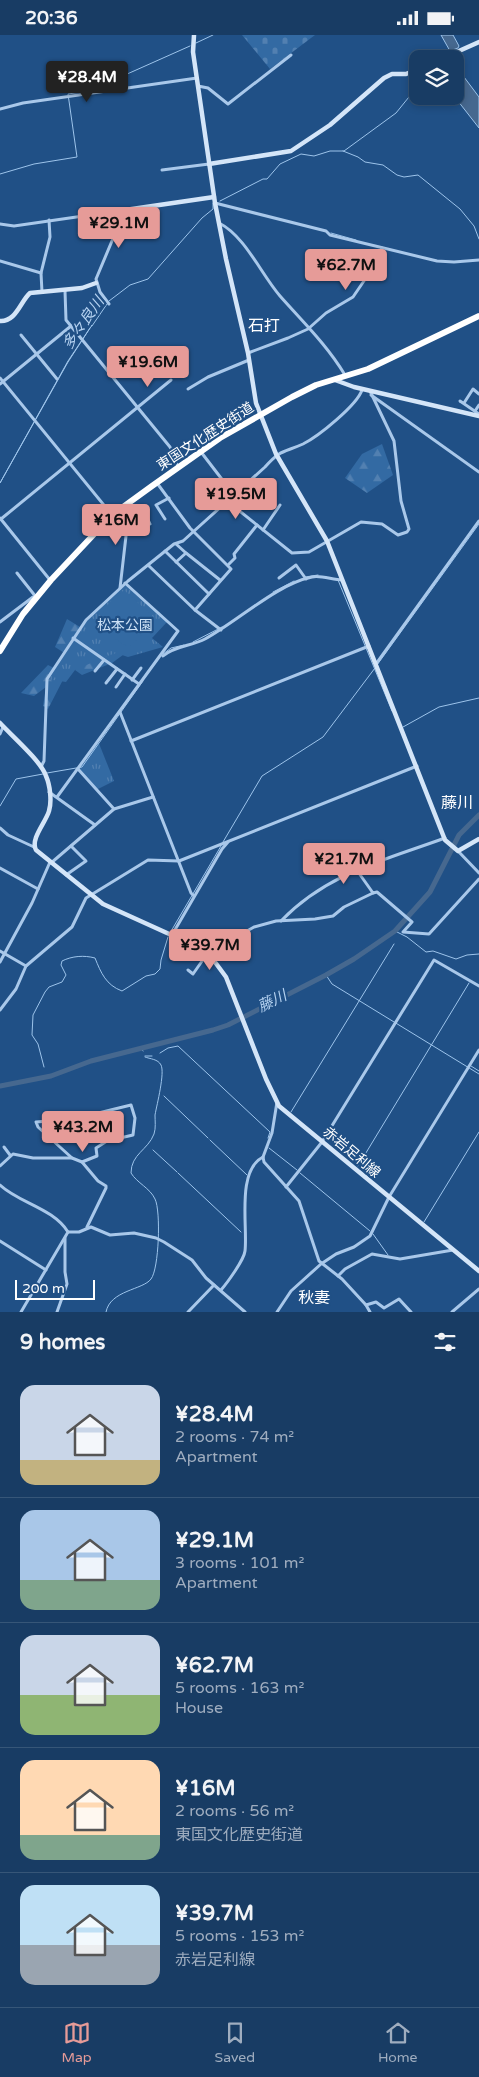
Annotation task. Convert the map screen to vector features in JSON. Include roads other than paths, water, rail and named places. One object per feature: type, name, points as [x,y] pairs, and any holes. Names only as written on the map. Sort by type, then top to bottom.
[{"type":"highway","name":"東国文化歴史街道","points":[[0,651],[36,597],[112,515],[178,467],[259,414],[308,389],[333,379],[368,369],[479,317]]},
{"type":"street","points":[[194,35],[193,52],[196,78],[215,200],[226,259],[248,353],[253,393],[259,414],[276,454],[327,541],[446,838],[445,840],[479,873]]},
{"type":"street","points":[[460,50],[479,41]]},
{"type":"street","points":[[198,86],[208,89],[228,104],[292,55]]},
{"type":"street","points":[[162,171],[290,151],[330,125],[384,78],[392,73],[406,75],[409,74]]},
{"type":"street","points":[[0,109],[23,103],[196,78]]},
{"type":"street","points":[[0,224],[14,226],[125,210],[215,200],[326,231],[330,235],[437,261],[479,260]]},
{"type":"street","points":[[0,321],[12,319],[30,293],[65,291],[96,283],[125,210]]},
{"type":"street","points":[[42,292],[41,273],[50,237],[48,220]]},
{"type":"street","points":[[219,223],[245,247],[279,295],[295,311],[308,329],[325,345],[345,376]]},
{"type":"street","points":[[248,353],[288,339],[308,329],[326,313],[356,294],[382,248]]},
{"type":"street","points":[[0,261],[41,273]]},
{"type":"street","points":[[96,283],[109,304]]},
{"type":"street","points":[[65,291],[65,318],[170,447],[178,467]]},
{"type":"street","points":[[2,383],[71,327]]},
{"type":"street","points":[[21,335],[56,379]]},
{"type":"street","points":[[188,389],[208,377],[249,361]]},
{"type":"street","points":[[0,378],[2,383],[112,515]]},
{"type":"street","points":[[333,379],[370,393],[479,415]]},
{"type":"street","points":[[51,581],[1,519],[171,380]]},
{"type":"street","points":[[479,394],[473,389],[462,401],[479,415]]},
{"type":"street","points":[[41,767],[44,761],[45,683],[86,620],[120,588],[165,551],[183,541],[265,467],[276,454],[304,443],[321,433],[349,408],[362,390]]},
{"type":"street","points":[[370,393],[479,472]]},
{"type":"street","points":[[227,501],[292,553],[309,552],[361,523],[382,524],[398,535],[404,535],[409,529],[401,501],[394,441],[370,393]]},
{"type":"street","points":[[475,411],[479,405]]},
{"type":"street","points":[[201,452],[234,495]]},
{"type":"street","points":[[156,483],[193,531],[229,564],[231,569],[195,610]]},
{"type":"street","points":[[166,519],[156,505],[169,498]]},
{"type":"street","points":[[120,588],[128,503]]},
{"type":"street","points":[[264,530],[280,505]]},
{"type":"street","points":[[128,516],[132,519],[145,513],[150,524]]},
{"type":"street","points":[[376,664],[479,521]]},
{"type":"street","points":[[229,564],[235,558],[234,554],[257,525]]},
{"type":"street","points":[[176,544],[220,580]]},
{"type":"street","points":[[165,551],[209,594]]},
{"type":"street","points":[[176,562],[186,553]]},
{"type":"street","points":[[148,565],[195,610],[221,630]]},
{"type":"street","points":[[279,578],[296,565],[306,579]]},
{"type":"street","points":[[0,622],[33,597],[36,597],[17,573]]},
{"type":"street","points":[[163,656],[170,651],[194,644],[221,630],[276,592],[313,576],[342,580]]},
{"type":"street","points":[[57,797],[178,631],[126,583]]},
{"type":"street","points":[[73,638],[139,684]]},
{"type":"street","points":[[131,741],[369,646]]},
{"type":"street","points":[[95,671],[104,660]]},
{"type":"street","points":[[132,680],[141,668]]},
{"type":"street","points":[[106,683],[116,669]]},
{"type":"street","points":[[116,687],[125,674]]},
{"type":"street","points":[[120,711],[191,893],[194,896]]},
{"type":"street","points":[[2,725],[41,767],[47,777],[50,792],[49,810],[34,847]]},
{"type":"street","points":[[0,734],[2,725]]},
{"type":"street","points":[[0,1010],[16,989],[26,966],[72,927],[86,898],[148,860],[179,861],[417,766]]},
{"type":"street","points":[[78,769],[114,809]]},
{"type":"street","points":[[50,792],[95,825]]},
{"type":"street","points":[[0,962],[51,862],[114,809],[153,797]]},
{"type":"street","points":[[0,828],[8,835],[34,847],[90,895],[107,906],[170,934],[207,954]]},
{"type":"street","points":[[280,921],[316,890],[356,869],[446,838]]},
{"type":"street","points":[[458,851],[479,839]]},
{"type":"street","points":[[170,934],[227,842]]},
{"type":"street","points":[[66,875],[86,861],[70,846]]},
{"type":"street","points":[[0,868],[38,889]]},
{"type":"street","points":[[356,869],[373,893]]},
{"type":"street","points":[[188,970],[193,974],[207,954],[254,927],[280,921],[332,916],[344,907],[373,893],[377,893],[412,922],[404,932],[430,934],[479,879]]},
{"type":"street","points":[[0,951],[26,966]]},
{"type":"street","name":"赤岩足利線","points":[[207,954],[220,967],[226,977],[277,1102],[287,1113],[479,1271]]},
{"type":"street","points":[[286,1187],[322,1142],[434,960],[479,986]]},
{"type":"street","points":[[277,1312],[291,1291],[321,1264],[336,1253],[354,1247],[370,1236],[389,1197],[479,1050]]},
{"type":"street","points":[[221,1290],[245,1254],[244,1240],[247,1227],[244,1199],[252,1169],[263,1157],[272,1133],[277,1102]]},
{"type":"street","points":[[68,1232],[79,1232],[87,1227],[106,1186],[93,1176],[82,1162],[72,1158],[38,1127],[36,1122],[74,1119],[131,1105],[135,1118],[133,1135],[107,1141],[96,1148],[97,1156],[82,1162]]},
{"type":"street","points":[[4,1147],[10,1155]]},
{"type":"street","points":[[0,1166],[10,1155],[33,1158],[72,1158]]},
{"type":"street","points":[[263,1157],[266,1166],[300,1204],[321,1264],[338,1276],[366,1305],[370,1312]]},
{"type":"street","points":[[0,1185],[5,1190],[64,1226],[68,1232]]},
{"type":"street","points":[[87,1227],[110,1235],[134,1233],[158,1239],[192,1260],[206,1278],[245,1312]]},
{"type":"street","points":[[21,1312],[68,1232]]},
{"type":"street","points":[[57,1312],[67,1284],[65,1238]]},
{"type":"street","points":[[0,1241],[46,1269]]},
{"type":"street","points":[[338,1276],[345,1269],[372,1254],[400,1259],[453,1250]]},
{"type":"street","points":[[188,1312],[214,1285]]},
{"type":"street","points":[[452,1312],[479,1289]]},
{"type":"street","points":[[366,1305],[376,1302],[384,1308],[399,1299],[411,1312]]},
{"type":"waterway","points":[[196,43],[213,35]]},
{"type":"waterway","points":[[0,174],[34,164],[77,157],[68,94],[89,91],[190,46]]},
{"type":"waterway","points":[[220,201],[263,179],[267,179],[280,164],[301,154],[314,156],[330,151],[344,151],[396,113],[409,97]]},
{"type":"waterway","points":[[343,151],[365,162],[383,165],[397,175],[404,177],[418,175],[460,209],[474,226],[479,239]]},
{"type":"waterway","name":"多々良川","points":[[109,301],[130,285],[148,279],[202,218],[213,209],[213,203]]},
{"type":"waterway","name":"多々良川","points":[[331,233],[356,240]]},
{"type":"waterway","name":"多々良川","points":[[92,326],[107,304]]},
{"type":"waterway","points":[[377,665],[479,524]]},
{"type":"waterway","points":[[305,577],[318,575]]},
{"type":"waterway","points":[[338,580],[392,711]]},
{"type":"waterway","points":[[273,592],[294,581]]},
{"type":"waterway","points":[[193,642],[222,627]]},
{"type":"waterway","points":[[163,654],[171,648],[184,645]]},
{"type":"waterway","points":[[223,842],[262,776],[323,737],[375,668]]},
{"type":"waterway","points":[[47,773],[82,767],[143,681]]},
{"type":"waterway","points":[[403,727],[439,707],[479,698]]},
{"type":"waterway","points":[[0,806],[16,779],[43,774]]},
{"type":"waterway","name":"藤川","points":[[0,1086],[51,1076],[91,1061],[228,1025],[326,975],[354,959],[395,931],[430,892],[459,835],[479,815]]},
{"type":"waterway","points":[[170,933],[221,846]]},
{"type":"waterway","points":[[395,931],[407,937],[426,952],[433,951],[456,959],[467,955],[479,954]]},
{"type":"waterway","points":[[44,1067],[38,1044],[32,1035],[33,1015],[49,987],[62,982],[66,975],[61,965],[62,961],[78,956],[95,958],[108,982],[122,991],[146,976],[155,974],[160,969],[168,937]]},
{"type":"waterway","points":[[291,1112],[394,944]]},
{"type":"waterway","points":[[326,975],[332,984],[479,1074]]},
{"type":"waterway","points":[[358,1166],[469,983]]},
{"type":"waterway","points":[[160,1053],[168,1048],[178,1046],[270,1132],[268,1138]]},
{"type":"waterway","points":[[145,1056],[152,1056]]},
{"type":"waterway","points":[[106,1312],[114,1299],[147,1283],[154,1273],[156,1264],[157,1205],[153,1195],[131,1173],[134,1161],[154,1134],[161,1081],[162,1069],[160,1063],[145,1057]]},
{"type":"waterway","points":[[471,1066],[479,1071]]},
{"type":"waterway","points":[[164,1096],[208,1138]]},
{"type":"waterway","points":[[424,1222],[479,1132]]},
{"type":"waterway","points":[[210,1140],[247,1175]]},
{"type":"waterway","points":[[269,1148],[297,1170]]},
{"type":"waterway","points":[[153,1150],[177,1172]]},
{"type":"waterway","points":[[178,1173],[241,1232]]},
{"type":"waterway","points":[[300,1173],[370,1231]]},
{"type":"waterway","points":[[373,1234],[388,1255]]},
{"type":"district","name":"石打","points":[[264,325]]},
{"type":"district","name":"藤川","points":[[457,802]]},
{"type":"district","name":"秋妻","points":[[314,1297]]},
{"type":"park label","name":"松本公園","points":[[125,625]]}]
